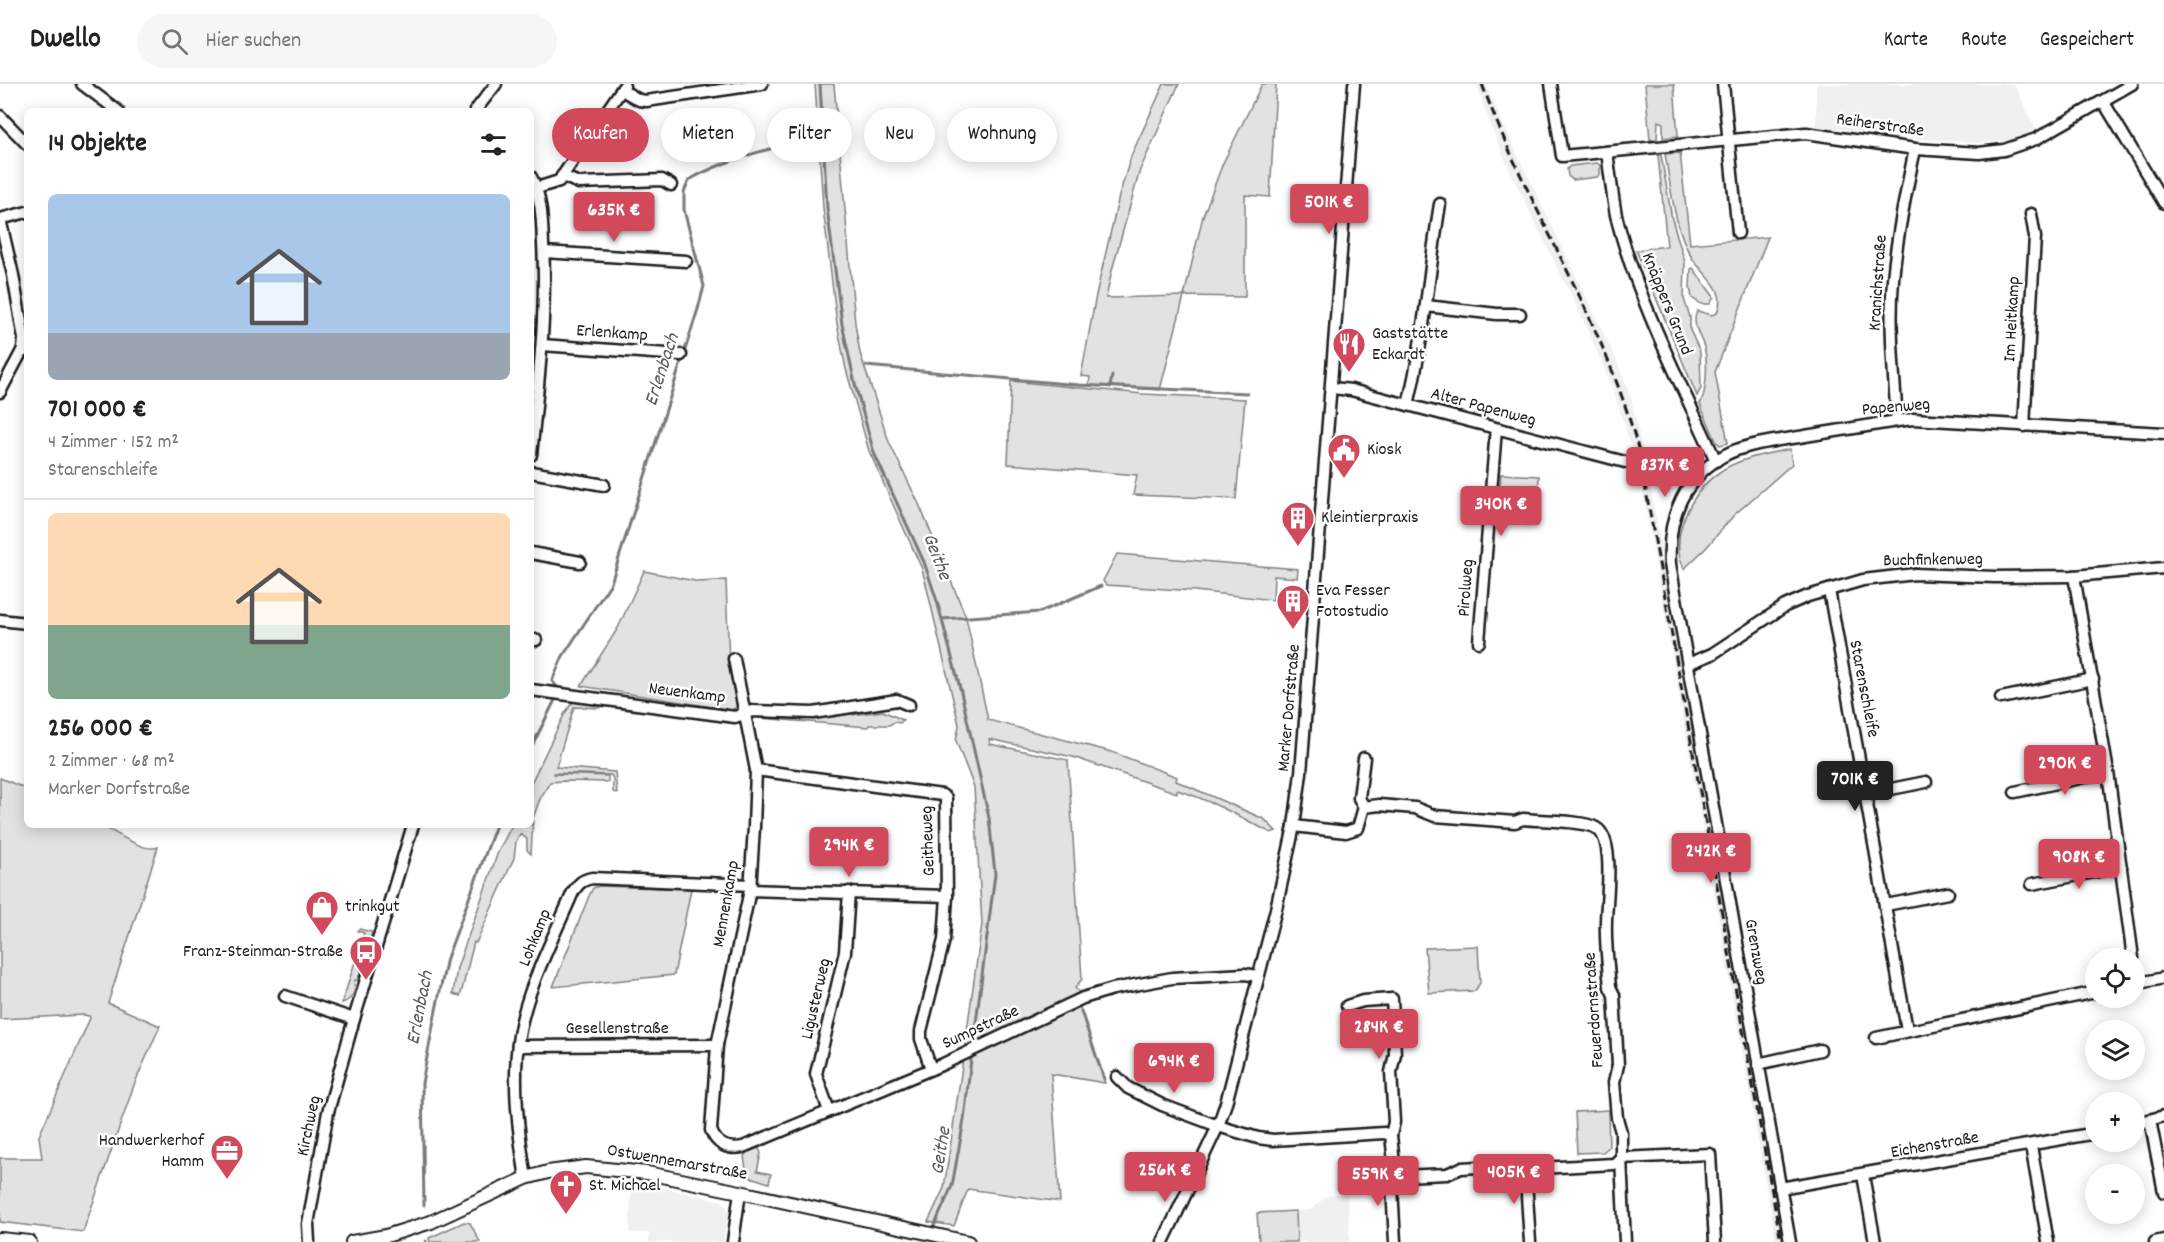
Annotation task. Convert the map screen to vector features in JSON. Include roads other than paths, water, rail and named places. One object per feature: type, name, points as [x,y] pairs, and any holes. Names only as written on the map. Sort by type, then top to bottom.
[{"type":"street","points":[[82,84],[114,108]]},
{"type":"street","points":[[477,108],[496,84]]},
{"type":"street","points":[[537,188],[559,181],[624,87],[639,100],[646,101],[762,84]]},
{"type":"street","name":"Marker Dorfstraße","points":[[1163,1242],[1218,1126],[1232,1082],[1276,909],[1294,826],[1302,764],[1354,84]]},
{"type":"street","name":"Reiherstraße","points":[[1551,84],[1562,156],[1806,133],[1915,148],[1979,153],[2004,150],[2036,139],[2132,84]]},
{"type":"street","points":[[1723,84],[1738,233]]},
{"type":"street","points":[[2103,101],[2164,203]]},
{"type":"street","points":[[0,116],[24,141]]},
{"type":"street","name":"Kranichstraße","points":[[1897,421],[1891,332],[1893,280],[1900,222],[1915,148]]},
{"type":"street","name":"Knäppers Grund","points":[[1607,152],[1616,214],[1634,271],[1664,346],[1716,461]]},
{"type":"street","points":[[562,176],[579,183],[662,180],[671,185]]},
{"type":"street","points":[[534,182],[542,216],[544,252],[542,345],[534,425]]},
{"type":"street","points":[[1408,405],[1415,377],[1440,204]]},
{"type":"street","points":[[24,213],[0,219],[24,339]]},
{"type":"street","name":"Im Heitkamp","points":[[2024,426],[2035,237],[2031,214]]},
{"type":"street","points":[[544,252],[687,261]]},
{"type":"street","points":[[1426,306],[1497,314],[1521,314]]},
{"type":"street","name":"Erlenkamp","points":[[542,345],[681,355]]},
{"type":"street","points":[[0,392],[24,352]]},
{"type":"street","name":"Alter Papenweg","points":[[1332,388],[1351,390],[1624,462]]},
{"type":"street","name":"Papenweg","points":[[1671,525],[1678,502],[1697,476],[1729,453],[1756,445],[1913,419],[2164,433]]},
{"type":"street","name":"Pirolweg","points":[[1479,642],[1496,429]]},
{"type":"street","points":[[534,473],[604,485]]},
{"type":"street","name":"Grenzweg","points":[[1671,525],[1670,564],[1790,1242]]},
{"type":"street","points":[[534,554],[580,562]]},
{"type":"street","name":"Buchfinkenweg","points":[[1688,664],[1712,654],[1785,606],[1850,583],[1897,575],[2074,576],[2164,568]]},
{"type":"street","points":[[2074,576],[2108,772],[2132,948]]},
{"type":"street","name":"Starenschleife","points":[[1829,590],[1908,1030]]},
{"type":"street","points":[[0,620],[24,623]]},
{"type":"street","name":"Mennenkamp","points":[[727,1147],[715,1140],[711,1130],[717,1045],[750,888],[756,770],[734,659]]},
{"type":"street","points":[[2001,698],[2092,679]]},
{"type":"street","name":"Neuenkamp","points":[[534,690],[735,717],[752,711],[813,713],[897,700],[909,705]]},
{"type":"street","points":[[1294,826],[1346,832],[1358,828],[1364,807],[1359,798],[1364,758]]},
{"type":"street","name":"Geitheweg","points":[[756,770],[942,795],[946,798],[947,896],[944,940],[921,1031],[921,1039],[931,1069]]},
{"type":"street","points":[[2015,792],[2108,772]]},
{"type":"street","points":[[1866,794],[1926,782]]},
{"type":"street","name":"Feuerdornstraße","points":[[1364,807],[1379,805],[1414,808],[1435,816],[1587,824],[1601,832],[1606,840],[1608,904],[1605,921],[1610,987],[1614,995],[1618,1065],[1614,1082],[1617,1118],[1621,1132],[1620,1169],[1625,1242]]},
{"type":"street","name":"Kirchweg","points":[[309,1242],[308,1224],[325,1130],[354,1019],[412,828]]},
{"type":"street","points":[[2032,884],[2121,867]]},
{"type":"street","name":"Lohkamp","points":[[526,1178],[518,1124],[516,1069],[518,1046],[524,1017],[541,969],[573,892],[584,879],[645,879],[750,888],[947,896]]},
{"type":"street","name":"Ligusterweg","points":[[829,1111],[816,1074],[845,952],[849,892]]},
{"type":"street","points":[[1886,905],[1948,893]]},
{"type":"street","name":"Sumpstraße","points":[[727,1147],[743,1147],[931,1069],[1078,1000],[1113,989],[1195,976],[1245,974],[1258,976]]},
{"type":"street","points":[[2145,982],[2164,978]]},
{"type":"street","points":[[1876,1038],[2085,994]]},
{"type":"street","points":[[285,996],[354,1019]]},
{"type":"street","points":[[1347,1006],[1363,1001],[1392,999],[1395,1054],[1390,1072],[1394,1122],[1391,1135],[1395,1173],[1392,1187],[1395,1242]]},
{"type":"street","name":"Gesellenstraße","points":[[518,1046],[717,1045]]},
{"type":"street","points":[[1758,1064],[1820,1050]]},
{"type":"street","points":[[1117,1077],[1128,1088],[1162,1105],[1218,1126],[1258,1137],[1273,1140],[1384,1133],[1391,1135]]},
{"type":"street","points":[[2145,1121],[2164,1116]]},
{"type":"street","points":[[2150,1120],[2164,1192]]},
{"type":"street","name":"Eichenstraße","points":[[1780,1188],[2085,1135]]},
{"type":"street","points":[[2031,1146],[2048,1242]]},
{"type":"street","points":[[1395,1173],[1402,1176],[1447,1174],[1461,1168],[1525,1165],[1540,1168],[1614,1164],[1621,1158],[1710,1154],[1715,1242]]},
{"type":"street","points":[[1525,1165],[1530,1242]]},
{"type":"street","name":"Ostwennemarstraße","points":[[352,1242],[386,1236],[431,1222],[526,1178],[573,1168],[647,1173],[968,1242]]},
{"type":"street","points":[[1863,1175],[1875,1242]]},
{"type":"street","points":[[733,1242],[740,1192]]},
{"type":"street","points":[[0,1239],[30,1242]]},
{"type":"street","points":[[2155,1242],[2164,1240]]},
{"type":"waterway","name":"Geithe","points":[[820,84],[827,208],[842,324],[855,384],[874,453],[924,562],[937,601],[961,692],[989,818],[995,874],[973,1046]]},
{"type":"waterway","name":"Erlenbach","points":[[559,689],[552,681],[563,656],[611,583],[704,286],[684,210],[684,192],[689,180],[704,172],[767,150]]},
{"type":"waterway","points":[[866,366],[1079,385],[1247,393]]},
{"type":"waterway","points":[[1110,387],[1112,376]]},
{"type":"waterway","points":[[942,619],[1040,612],[1101,586]]},
{"type":"waterway","name":"Erlenbach","points":[[534,742],[555,700]]},
{"type":"waterway","name":"Erlenbach","points":[[424,1205],[422,1083],[447,958],[495,828]]},
{"type":"waterway","points":[[1081,1011],[1104,1079]]},
{"type":"waterway","name":"Geithe","points":[[932,1231],[952,1186],[964,1120],[971,1059]]},
{"type":"railway","points":[[1482,84],[1521,176],[1607,357],[1639,452],[1781,1242]]},
{"type":"place","name":"Gaststätte Eckardt","points":[[1349,373]]},
{"type":"place","name":"Kiosk","points":[[1344,479]]},
{"type":"place","name":"Kleintierpraxis","points":[[1298,547]]},
{"type":"place","name":"Eva Fesser Fotostudio","points":[[1293,630]]},
{"type":"place","name":"trinkgut","points":[[322,936]]},
{"type":"place","name":"Franz-Steinman-Straße","points":[[366,981]]},
{"type":"place","name":"Handwerkerhof Hamm","points":[[227,1180]]},
{"type":"place","name":"St. Michael","points":[[566,1215]]}]
